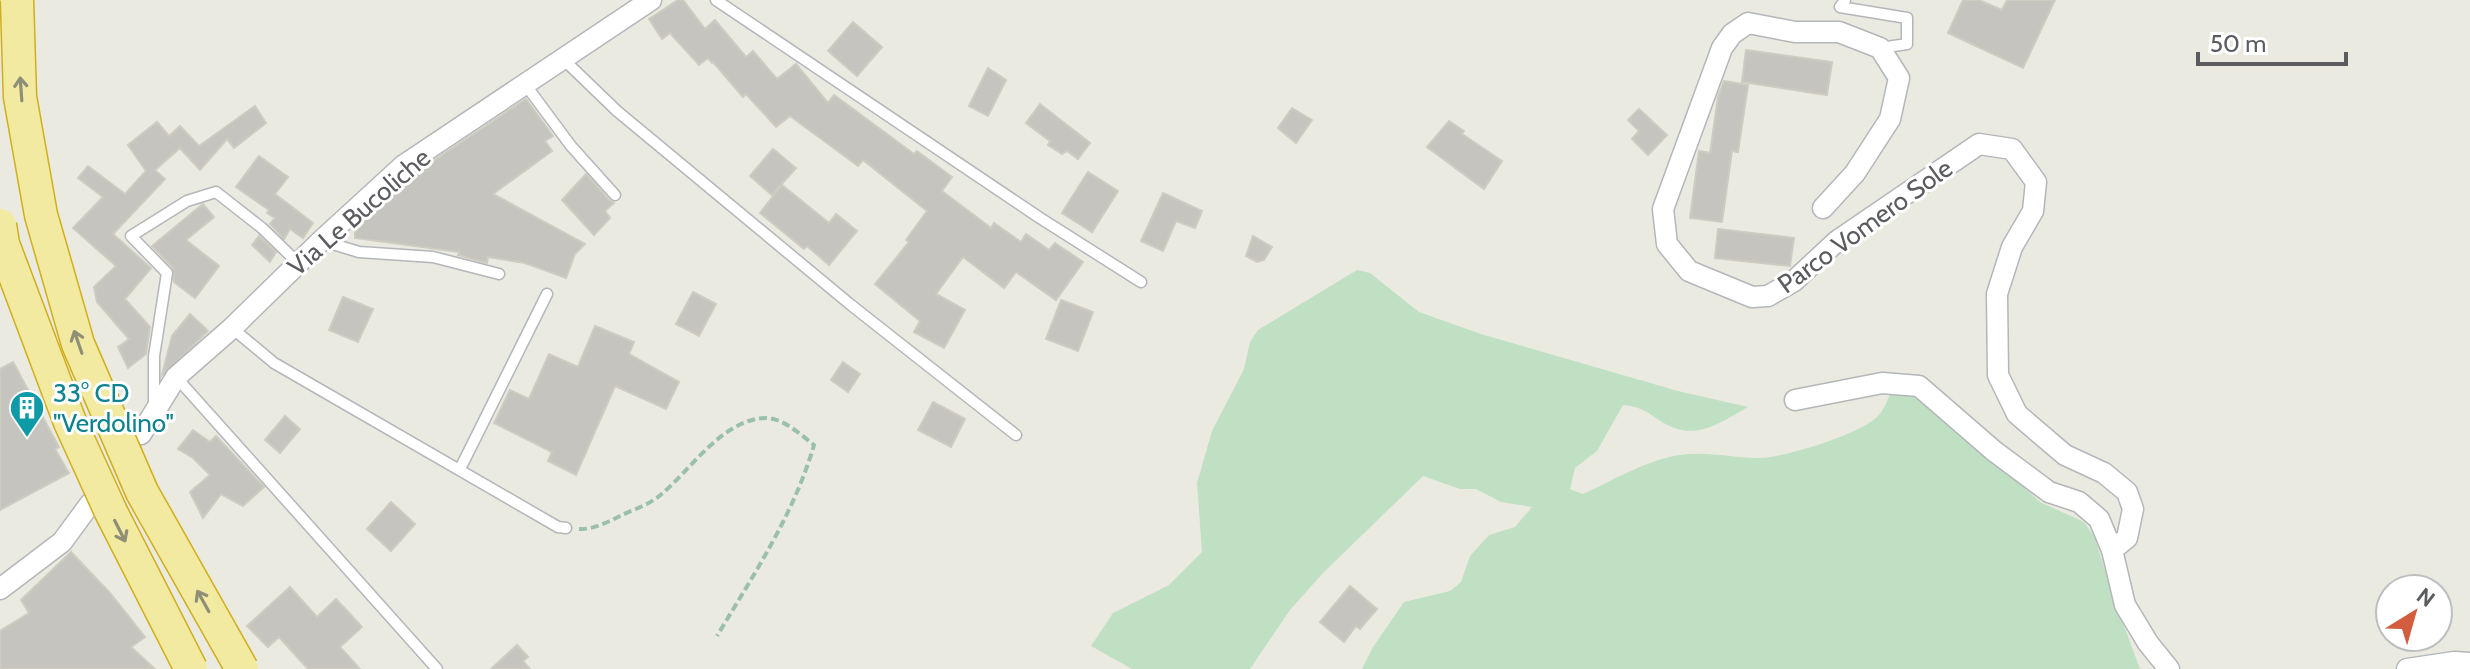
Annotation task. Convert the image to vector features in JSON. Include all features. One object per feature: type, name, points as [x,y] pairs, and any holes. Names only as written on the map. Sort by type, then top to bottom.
[{"type":"highway","points":[[17,0],[20,97],[41,215],[78,344],[142,492],[242,669]]},
{"type":"highway","points":[[0,225],[3,244],[70,422],[111,512],[191,669]]},
{"type":"street","name":"Via Le Bucoliche","points":[[141,434],[176,377],[404,165],[651,0]]},
{"type":"street","name":"Parco Vomero Sole","points":[[1823,208],[1855,173],[1890,119],[1899,78],[1880,48],[1839,32],[1795,32],[1748,23],[1732,34],[1722,48],[1663,209],[1667,244],[1689,271],[1752,297],[1768,296],[1794,281],[1837,241],[1979,144],[2012,149],[2036,182],[2033,211],[2012,247],[1997,294],[1998,375],[2017,414],[2065,455],[2104,473],[2127,492],[2133,509],[2127,538],[2112,550]]},
{"type":"street","points":[[1795,400],[1882,383],[1919,386],[1994,451],[2049,492],[2079,502],[2099,519],[2112,550],[2125,605],[2148,643],[2169,669]]},
{"type":"street","points":[[0,589],[62,542],[90,504]]},
{"type":"street","points":[[2407,669],[2454,662],[2470,663]]},
{"type":"lane","points":[[716,0],[1141,282]]},
{"type":"lane","points":[[1845,0],[1840,7],[1907,18],[1907,44],[1880,48]]},
{"type":"lane","points":[[563,59],[617,111],[851,305],[1016,435]]},
{"type":"lane","points":[[525,84],[571,146],[615,195]]},
{"type":"lane","points":[[154,412],[154,356],[167,273],[131,236],[187,201],[216,192],[262,228],[298,263]]},
{"type":"lane","points":[[321,241],[359,252],[433,257],[499,274]]},
{"type":"lane","points":[[460,469],[547,294]]},
{"type":"lane","points":[[232,328],[274,363],[558,527],[566,528]]},
{"type":"lane","points":[[176,377],[437,669]]},
{"type":"path","points":[[566,528],[584,530],[657,498],[696,458],[735,427],[767,418],[793,428],[814,445],[806,474],[784,523],[717,636]]},
{"type":"green space","points":[[1357,270],[1370,273],[1419,312],[1481,334],[1678,391],[1748,407],[1715,425],[1694,431],[1671,427],[1642,410],[1623,405],[1597,451],[1575,468],[1570,489],[1583,494],[1643,466],[1680,455],[1759,458],[1804,449],[1841,437],[1871,422],[1881,412],[1893,388],[1919,392],[2040,502],[2084,522],[2095,538],[2140,669],[1362,669],[1404,602],[1450,591],[1461,582],[1470,556],[1489,535],[1515,527],[1532,507],[1501,502],[1476,489],[1460,489],[1423,476],[1323,573],[1290,610],[1250,669],[1132,669],[1091,646],[1113,613],[1169,585],[1202,552],[1197,483],[1212,431],[1244,369],[1250,342],[1258,330]]},
{"type":"building","points":[[678,0],[683,0],[705,29],[715,20],[746,57],[753,51],[777,79],[796,64],[828,103],[834,95],[914,154],[917,151],[952,177],[942,191],[991,228],[994,223],[1021,242],[1026,234],[1049,250],[1055,243],[1083,262],[1056,300],[1016,272],[1004,288],[963,257],[936,294],[965,310],[944,348],[914,332],[920,321],[875,284],[909,242],[906,240],[927,211],[863,160],[858,166],[790,116],[776,127],[746,94],[743,97],[708,58],[699,65],[670,33],[662,39],[649,19]]},
{"type":"building","points":[[1963,0],[1979,0],[2002,10],[2007,0],[2055,0],[2023,68],[1948,33]]},
{"type":"building","points":[[853,22],[882,47],[857,76],[828,51]]},
{"type":"building","points":[[1746,50],[1832,62],[1827,95],[1742,82]]},
{"type":"building","points":[[988,68],[1006,80],[988,116],[969,106]]},
{"type":"building","points":[[1724,81],[1748,85],[1738,152],[1732,151],[1722,222],[1690,218],[1699,151],[1710,153],[1718,97]]},
{"type":"building","points":[[526,99],[553,136],[545,141],[552,151],[493,194],[585,244],[575,254],[566,278],[525,263],[488,257],[487,263],[458,255],[459,252],[355,238],[355,227],[412,175]]},
{"type":"building","points":[[1040,104],[1090,143],[1078,159],[1067,151],[1062,154],[1048,145],[1050,141],[1026,123]]},
{"type":"building","points":[[255,106],[266,123],[234,148],[227,139],[200,170],[180,148],[155,170],[165,179],[113,234],[151,268],[125,299],[150,327],[146,354],[128,368],[118,347],[129,339],[97,302],[94,287],[116,266],[73,228],[103,197],[78,178],[88,166],[125,194],[146,171],[128,145],[157,122],[169,136],[180,126],[199,146]]},
{"type":"building","points":[[1292,108],[1312,120],[1296,143],[1278,128]]},
{"type":"building","points":[[1639,109],[1667,135],[1648,155],[1632,139],[1639,131],[1628,120]]},
{"type":"building","points":[[1449,121],[1464,131],[1462,134],[1502,161],[1484,189],[1427,147]]},
{"type":"building","points":[[773,149],[796,168],[772,195],[750,176]]},
{"type":"building","points":[[259,156],[288,177],[275,194],[313,223],[303,238],[290,229],[284,239],[270,224],[275,218],[267,213],[269,210],[236,187]]},
{"type":"building","points":[[1088,172],[1118,191],[1092,232],[1062,213]]},
{"type":"building","points":[[586,174],[614,203],[605,211],[610,218],[594,235],[562,200]]},
{"type":"building","points":[[782,185],[829,223],[836,214],[857,231],[829,265],[760,213]]},
{"type":"building","points":[[1163,193],[1202,211],[1195,228],[1176,221],[1163,251],[1141,241]]},
{"type":"building","points":[[203,204],[214,217],[186,240],[219,266],[195,298],[174,282],[173,268],[152,246]]},
{"type":"building","points":[[1718,229],[1794,238],[1790,266],[1715,258]]},
{"type":"building","points":[[259,236],[276,252],[270,262],[252,245]]},
{"type":"building","points":[[1253,236],[1272,247],[1264,260],[1257,262],[1246,256]]},
{"type":"building","points":[[693,292],[716,304],[699,336],[676,324]]},
{"type":"building","points":[[343,297],[373,309],[358,342],[329,330]]},
{"type":"building","points":[[1061,300],[1093,312],[1078,351],[1046,339]]},
{"type":"building","points":[[190,314],[208,331],[162,375],[172,336]]},
{"type":"building","points":[[595,326],[634,342],[629,354],[679,382],[666,409],[615,386],[576,475],[548,461],[552,452],[494,423],[510,390],[529,399],[549,354],[578,367]]},
{"type":"building","name":"33° CD \"Verdolino\"","points":[[13,362],[59,447],[55,449],[69,473],[0,510],[0,369]]},
{"type":"building","points":[[843,362],[860,374],[848,392],[831,380]]},
{"type":"building","points":[[933,402],[965,419],[951,447],[918,430]]},
{"type":"building","points":[[285,416],[300,429],[280,453],[265,440]]},
{"type":"building","points":[[193,430],[210,442],[216,436],[264,487],[243,506],[221,494],[203,518],[190,492],[210,475],[193,458],[178,449]]},
{"type":"building","points":[[391,502],[415,524],[391,551],[367,529]]},
{"type":"building","points":[[71,552],[110,593],[145,637],[131,647],[155,669],[0,669],[0,631],[29,613],[21,600]]},
{"type":"building","points":[[1350,586],[1377,609],[1360,629],[1356,626],[1344,642],[1320,622]]},
{"type":"building","points":[[290,587],[317,617],[336,599],[362,627],[340,647],[360,669],[308,669],[279,637],[268,647],[247,626]]},
{"type":"building","points":[[517,645],[528,657],[523,661],[530,669],[491,669]]},
{"type":"place","name":"33° CD \"Verdolino\"","points":[[27,439]]}]
